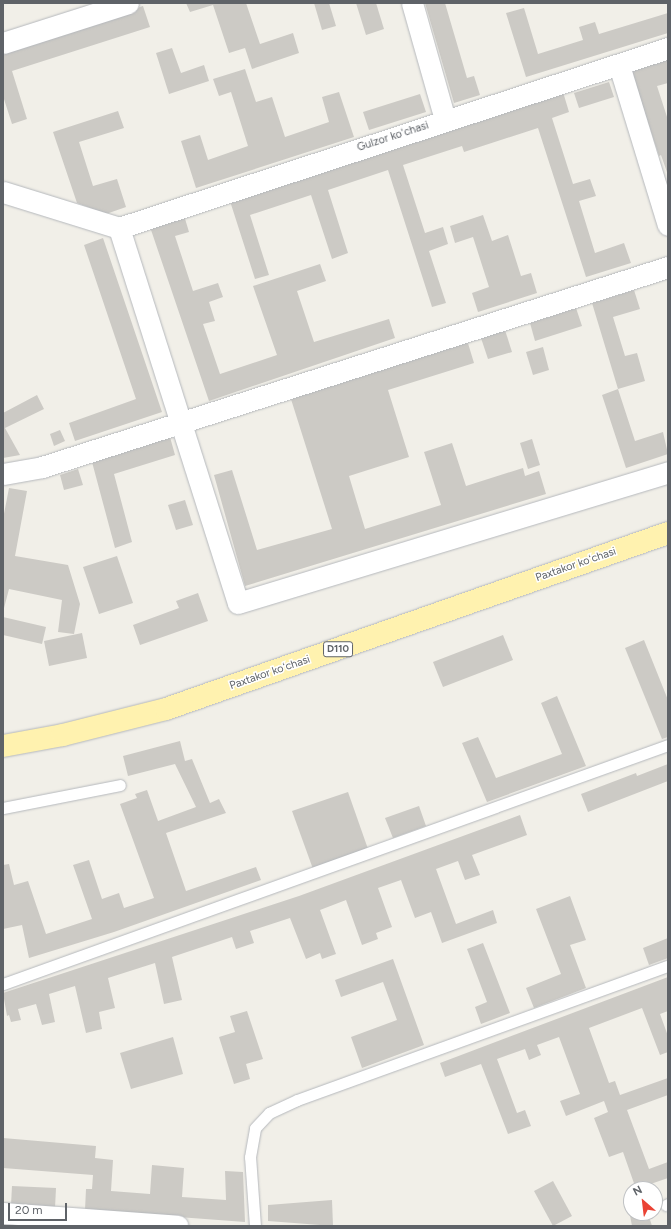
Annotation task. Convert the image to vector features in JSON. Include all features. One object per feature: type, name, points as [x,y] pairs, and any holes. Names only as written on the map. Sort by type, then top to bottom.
[{"type":"main road","name":"Paxtakor koʻchasi","points":[[3,746],[63,735],[166,709],[668,533]]},
{"type":"street","points":[[3,43],[79,10],[128,3]]},
{"type":"street","points":[[412,3],[445,120]]},
{"type":"street","name":"Gulzor koʻchasi","points":[[119,228],[668,48]]},
{"type":"street","points":[[619,65],[668,226]]},
{"type":"street","points":[[3,192],[119,228],[238,603],[668,472]]},
{"type":"street","points":[[4,479],[181,421],[668,267]]},
{"type":"street","points":[[3,1213],[178,1226]]},
{"type":"lane","points":[[3,984],[668,745]]},
{"type":"lane","points":[[3,808],[120,785]]},
{"type":"lane","points":[[255,1226],[250,1157],[255,1128],[269,1113],[297,1100],[668,966]]},
{"type":"building","points":[[186,3],[246,3],[260,44],[293,33],[299,53],[252,69],[245,48],[229,53],[213,5],[190,12]]},
{"type":"building","points":[[314,3],[329,3],[336,26],[322,30]]},
{"type":"building","points":[[356,3],[376,3],[384,29],[366,35]]},
{"type":"building","points":[[425,3],[445,3],[467,78],[474,76],[480,95],[454,103]]},
{"type":"building","points":[[143,6],[150,27],[12,71],[27,119],[12,124],[3,96],[3,52]]},
{"type":"building","points":[[524,8],[538,54],[583,40],[579,27],[595,22],[599,34],[668,13],[668,33],[526,77],[506,13]]},
{"type":"building","points":[[172,48],[181,73],[204,65],[209,81],[169,94],[156,53]]},
{"type":"building","points":[[668,59],[668,83],[657,86],[668,120],[668,175],[661,155],[659,156],[631,71]]},
{"type":"building","points":[[245,69],[256,102],[272,97],[285,137],[329,122],[322,97],[339,92],[354,137],[196,188],[181,141],[200,135],[208,160],[248,146],[231,92],[219,96],[213,79]]},
{"type":"building","points":[[609,82],[614,97],[579,108],[574,93]]},
{"type":"building","points":[[563,92],[569,112],[552,118],[573,184],[590,179],[596,196],[579,201],[595,253],[624,243],[631,263],[586,277],[538,128],[464,152],[462,146],[403,165],[425,233],[443,227],[448,244],[429,251],[446,303],[432,307],[388,170],[328,190],[348,253],[332,259],[311,195],[250,215],[269,275],[255,279],[229,198]]},
{"type":"building","points":[[420,94],[426,112],[369,130],[363,112]]},
{"type":"building","points":[[118,111],[124,128],[79,142],[93,186],[117,179],[126,207],[106,214],[77,203],[53,132]]},
{"type":"building","points":[[183,212],[189,232],[175,236],[193,291],[218,283],[223,297],[209,302],[215,321],[203,324],[220,374],[277,355],[253,286],[320,264],[326,281],[297,291],[314,342],[389,319],[395,338],[209,401],[149,224]]},
{"type":"building","points":[[483,215],[492,241],[508,235],[521,276],[531,273],[537,293],[478,312],[472,293],[489,287],[473,237],[455,243],[450,226]]},
{"type":"building","points":[[103,238],[162,412],[75,441],[69,423],[136,399],[84,245]]},
{"type":"building","points":[[634,290],[640,309],[613,317],[625,356],[637,353],[645,381],[618,389],[592,303]]},
{"type":"building","points":[[576,308],[582,326],[535,341],[530,323]]},
{"type":"building","points":[[505,330],[512,352],[488,359],[481,338]]},
{"type":"building","points":[[467,340],[474,363],[388,390],[409,457],[349,476],[365,529],[441,505],[424,452],[452,443],[466,486],[523,468],[525,476],[539,471],[546,494],[245,586],[214,475],[232,470],[257,550],[332,529],[290,396]]},
{"type":"building","points":[[543,347],[549,370],[533,375],[526,352]]},
{"type":"building","points":[[618,389],[635,441],[663,432],[668,454],[626,468],[602,395]]},
{"type":"building","points":[[37,395],[44,409],[5,428],[20,455],[3,458],[3,413]]},
{"type":"building","points":[[60,430],[65,441],[54,446],[50,434]]},
{"type":"building","points":[[170,437],[175,455],[114,474],[132,542],[115,548],[92,462]]},
{"type":"building","points":[[532,439],[540,465],[528,469],[520,443]]},
{"type":"building","points":[[78,469],[83,485],[64,490],[60,475]]},
{"type":"building","points":[[9,488],[27,491],[15,556],[68,565],[80,604],[74,634],[58,632],[62,600],[9,589],[3,612],[3,519]]},
{"type":"building","points":[[185,500],[193,525],[176,530],[168,505]]},
{"type":"building","points":[[117,556],[133,603],[99,614],[83,567]]},
{"type":"building","points":[[198,593],[208,621],[140,645],[133,625],[179,608],[176,601]]},
{"type":"building","points":[[3,617],[46,627],[42,644],[3,635]]},
{"type":"building","points":[[82,633],[87,658],[49,666],[44,641]]},
{"type":"building","points":[[503,635],[513,660],[443,687],[433,662]]},
{"type":"building","points":[[644,640],[668,700],[668,737],[662,739],[625,648]]},
{"type":"building","points":[[557,696],[586,766],[487,802],[462,743],[478,737],[496,778],[562,754],[541,703]]},
{"type":"building","points":[[180,741],[185,761],[192,759],[210,803],[219,799],[226,813],[166,833],[186,891],[256,867],[261,880],[114,932],[29,958],[22,925],[3,929],[3,865],[9,864],[14,885],[28,881],[46,934],[92,919],[73,865],[89,860],[102,899],[119,893],[124,908],[154,898],[120,804],[137,798],[135,794],[147,790],[158,821],[196,807],[175,764],[128,776],[123,756]]},
{"type":"building","points":[[668,764],[668,781],[588,812],[581,794],[636,773],[637,776]]},
{"type":"building","points":[[348,792],[368,849],[313,869],[292,811]]},
{"type":"building","points":[[419,806],[426,826],[393,838],[385,818]]},
{"type":"building","points":[[520,815],[527,835],[472,855],[480,875],[465,880],[458,861],[436,869],[456,924],[493,910],[497,923],[442,943],[431,912],[415,918],[401,880],[378,888],[392,927],[376,933],[378,939],[362,945],[346,900],[320,910],[336,954],[322,959],[320,953],[306,959],[290,918],[250,931],[254,943],[236,949],[232,937],[172,957],[182,1000],[164,1004],[155,963],[108,978],[115,1008],[99,1012],[102,1029],[86,1033],[75,986],[49,994],[55,1022],[42,1025],[36,1004],[18,1009],[21,1020],[11,1022],[9,1015],[7,1016],[3,993],[299,896]]},
{"type":"building","points":[[570,896],[586,940],[570,945],[586,988],[534,1008],[526,988],[561,974],[536,909]]},
{"type":"building","points":[[668,938],[668,958],[649,965],[643,948]]},
{"type":"building","points":[[483,943],[510,1013],[481,1024],[475,1007],[487,1002],[467,949]]},
{"type":"building","points":[[393,959],[424,1045],[362,1068],[351,1037],[397,1020],[383,982],[341,997],[335,980]]},
{"type":"building","points":[[668,977],[668,1011],[660,1014],[668,1036],[668,1052],[660,1055],[642,1008],[589,1028],[609,1083],[615,1081],[620,1095],[668,1078],[668,1095],[627,1110],[649,1169],[668,1162],[668,1178],[659,1181],[633,1181],[623,1152],[609,1157],[594,1118],[608,1112],[604,1101],[566,1116],[560,1101],[580,1094],[559,1037],[537,1045],[541,1055],[529,1060],[525,1049],[497,1059],[517,1113],[525,1110],[531,1126],[508,1134],[481,1064],[445,1077],[440,1063]]},
{"type":"building","points":[[247,1011],[263,1059],[246,1064],[250,1079],[234,1084],[219,1037],[235,1032],[230,1016]]},
{"type":"building","points":[[173,1037],[183,1074],[131,1089],[120,1053]]},
{"type":"building","points":[[3,1138],[96,1146],[95,1158],[113,1160],[111,1191],[150,1194],[152,1165],[184,1168],[182,1197],[226,1200],[225,1171],[243,1172],[245,1222],[85,1210],[86,1189],[92,1189],[93,1175],[3,1168]]},
{"type":"building","points":[[553,1181],[572,1216],[553,1226],[534,1191]]},
{"type":"building","points":[[12,1186],[56,1188],[55,1208],[11,1205]]},
{"type":"building","points":[[332,1200],[333,1226],[268,1221],[268,1205]]},
{"type":"building","points":[[631,1221],[650,1221],[652,1226],[632,1226]]}]
